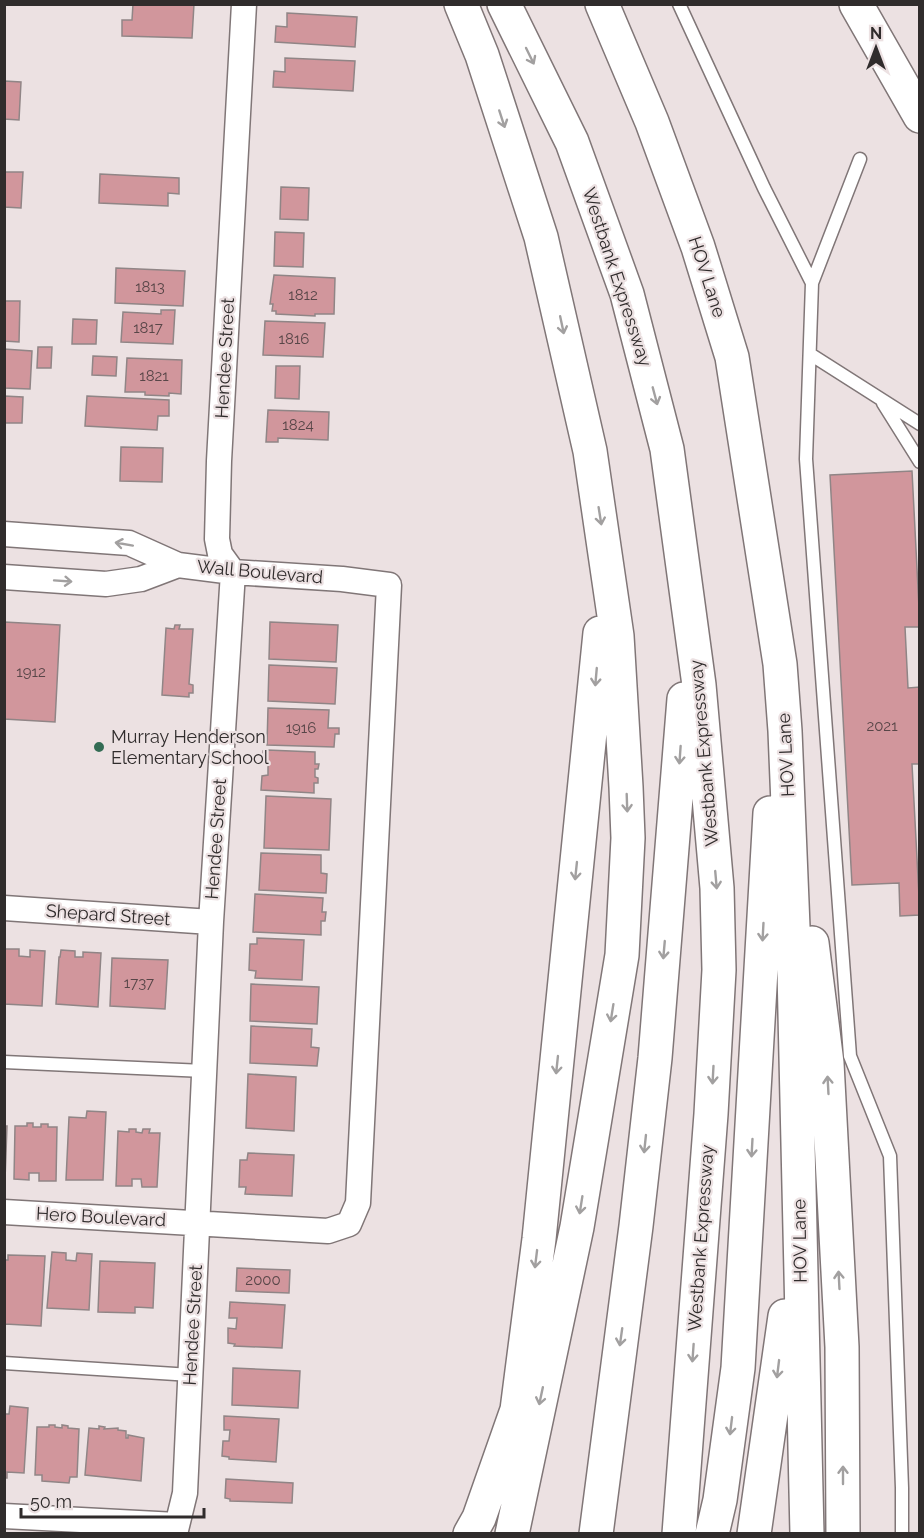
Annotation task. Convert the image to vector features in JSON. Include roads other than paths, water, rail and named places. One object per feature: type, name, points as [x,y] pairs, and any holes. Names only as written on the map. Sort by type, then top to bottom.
[{"type":"highway","points":[[461,4],[482,56],[549,268],[590,451],[617,636],[628,838],[622,955],[577,1227],[512,1533]]},
{"type":"highway","name":"Westbank Expressway","points":[[504,4],[572,142],[627,294],[667,449],[699,685],[716,877],[719,970],[711,1114],[679,1533]]},
{"type":"highway","name":"HOV Lane","points":[[602,4],[652,122],[698,247],[732,357],[780,664],[785,731],[794,985],[807,1533]]},
{"type":"highway","points":[[856,4],[920,116]]},
{"type":"highway","points":[[470,1533],[479,1518],[517,1410],[541,1216],[594,702],[606,556]]},
{"type":"highway","points":[[596,1533],[636,1226],[655,1058],[678,786],[689,613]]},
{"type":"highway","points":[[712,1533],[726,1466],[738,1368],[780,664]]},
{"type":"highway","points":[[785,731],[827,1063],[842,1347],[843,1533]]},
{"type":"highway","points":[[754,1533],[775,1397],[799,1207]]},
{"type":"street","name":"Hendee Street","points":[[176,1529],[184,1493],[211,922],[233,572],[220,554],[217,538],[219,461],[244,4]]},
{"type":"street","name":"Wall Boulevard","points":[[4,534],[129,543],[178,565],[389,585],[358,1203],[349,1224],[328,1231],[198,1222]]},
{"type":"street","name":"Wall Boulevard","points":[[4,577],[106,584],[141,579],[178,565]]},
{"type":"street","name":"Shepard Street","points":[[4,908],[211,922]]},
{"type":"street","name":"Hero Boulevard","points":[[4,1212],[198,1222]]},
{"type":"street","points":[[4,1516],[176,1529]]},
{"type":"lane","points":[[679,4],[764,188],[812,283]]},
{"type":"lane","points":[[860,159],[812,283],[806,459],[850,1056],[890,1156],[902,1533]]},
{"type":"lane","points":[[810,354],[920,424]]},
{"type":"lane","points":[[881,400],[920,462]]},
{"type":"lane","points":[[4,1062],[204,1071]]},
{"type":"lane","points":[[4,1363],[190,1376]]},
{"type":"place","name":"Murray Henderson Elementary School","points":[[99,747]]}]
